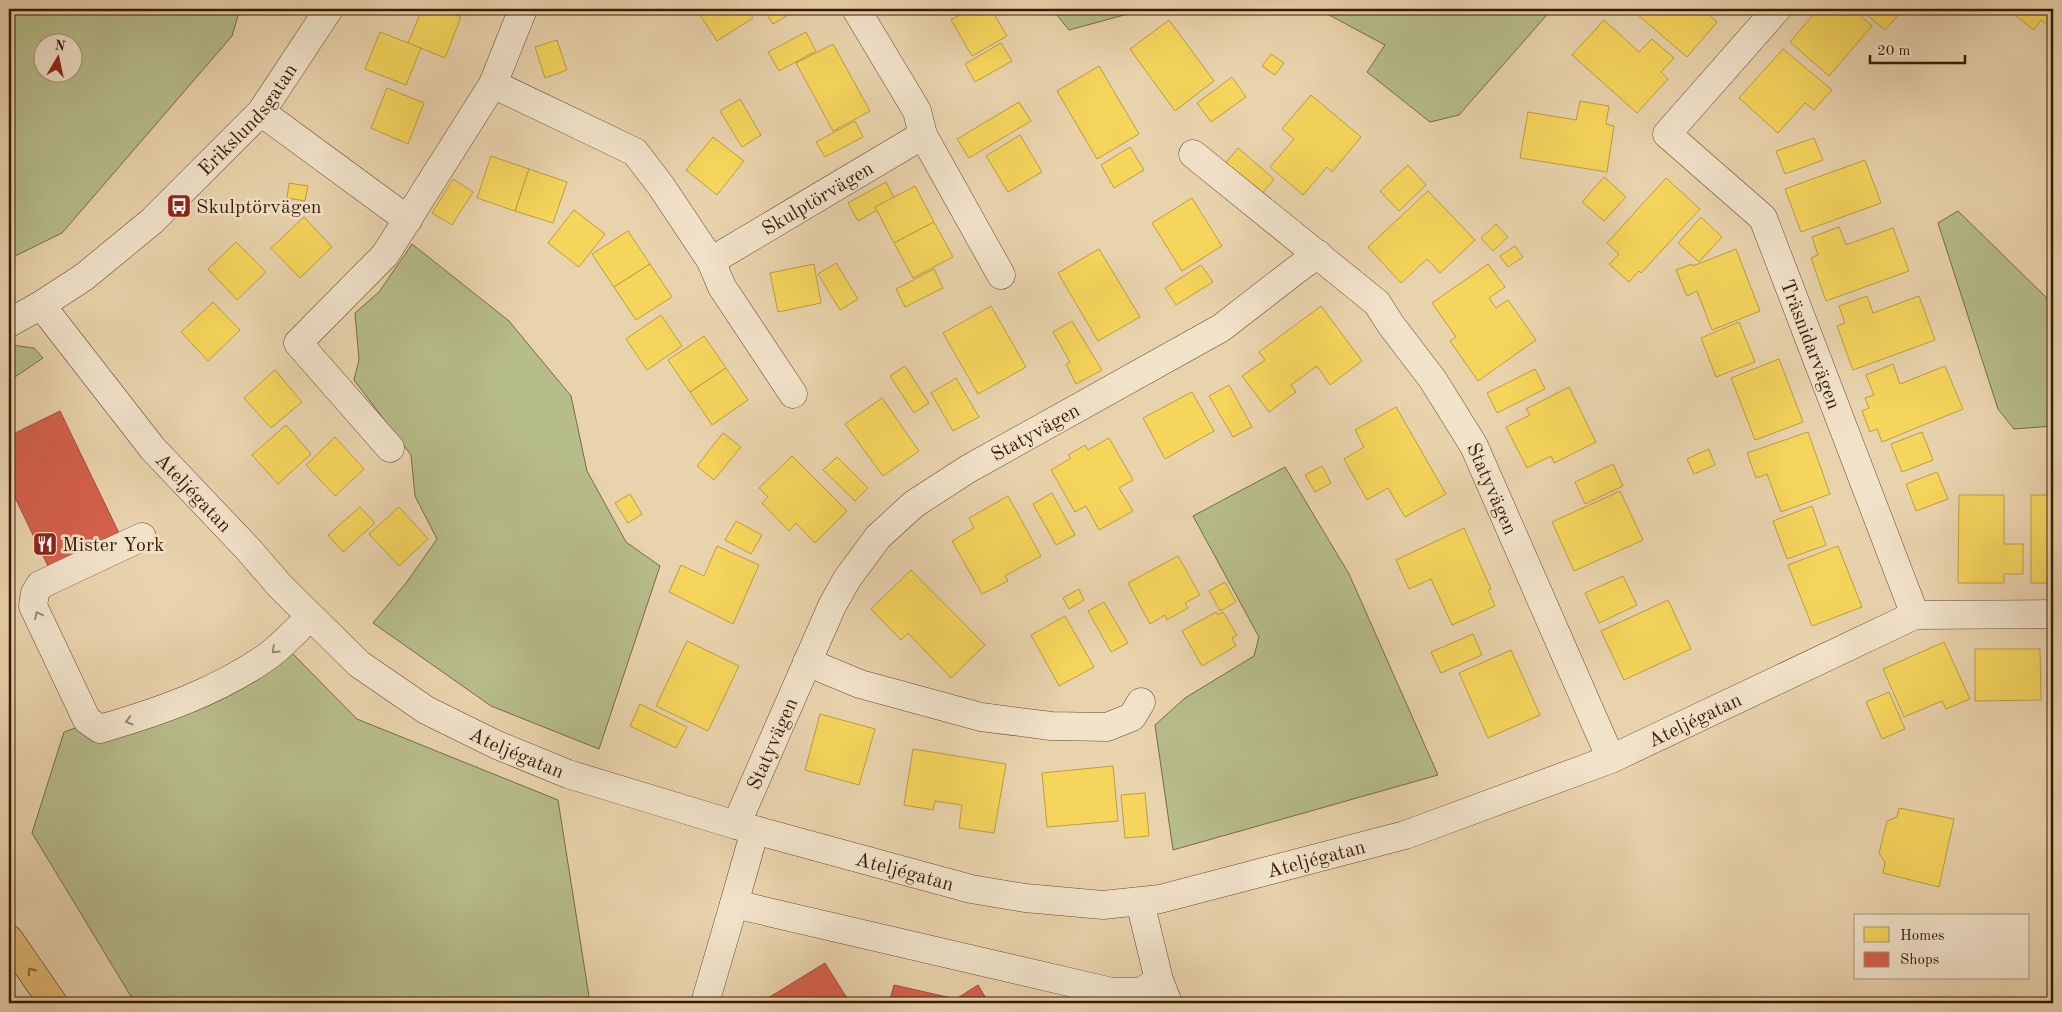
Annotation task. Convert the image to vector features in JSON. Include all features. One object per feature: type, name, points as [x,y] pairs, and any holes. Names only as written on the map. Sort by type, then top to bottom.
[{"type":"main road","points":[[9,938],[53,1003]]},
{"type":"street","name":"Erikslundsgatan","points":[[9,323],[41,305],[84,276],[152,220],[260,112],[329,9]]},
{"type":"street","points":[[390,448],[298,343],[385,255],[493,84],[523,9]]},
{"type":"street","points":[[856,9],[917,111],[923,135],[1001,275]]},
{"type":"street","name":"Träsnidarvägen","points":[[1777,9],[1667,134],[1763,218],[1914,615]]},
{"type":"street","points":[[493,84],[634,152],[661,186],[711,261],[722,287],[793,394]]},
{"type":"street","points":[[260,112],[408,220]]},
{"type":"street","name":"Skulptörvägen","points":[[711,261],[923,135]]},
{"type":"street","name":"Statyvägen","points":[[1193,154],[1377,303],[1391,325],[1433,380],[1474,446],[1611,758]]},
{"type":"street","name":"Statyvägen","points":[[705,1003],[734,904],[745,828],[807,662],[832,606],[847,579],[878,537],[914,504],[968,469],[1221,328],[1318,254]]},
{"type":"street","name":"Ateljégatan","points":[[41,305],[153,450],[248,549],[280,586],[360,664],[426,710],[497,745],[568,774],[745,828],[971,889],[1026,898],[1103,905],[1140,902],[1160,899],[1405,835],[1611,758],[1914,615]]},
{"type":"street","points":[[142,537],[40,584],[35,593],[33,606],[87,720],[100,729],[154,714],[220,685],[269,655],[310,617]]},
{"type":"street","points":[[1914,615],[2053,614]]},
{"type":"street","points":[[807,662],[860,684],[981,717],[1051,726],[1107,727],[1132,717],[1140,702]]},
{"type":"street","points":[[734,904],[1112,992],[1163,992],[1140,902]]},
{"type":"green space","points":[[9,9],[240,9],[232,36],[62,233],[9,259]]},
{"type":"green space","points":[[1052,9],[1146,9],[1069,30]]},
{"type":"green space","points":[[1318,9],[1552,9],[1459,115],[1430,122],[1367,72],[1385,45]]},
{"type":"green space","points":[[1958,211],[2053,304],[2053,426],[2014,429],[1998,409],[1938,223]]},
{"type":"green space","points":[[412,244],[509,321],[571,396],[587,471],[626,542],[660,566],[599,749],[491,706],[373,623],[406,583],[437,539],[415,496],[411,455],[354,380],[359,360],[355,313],[379,292]]},
{"type":"green space","points":[[11,345],[34,348],[43,358],[9,381],[9,347]]},
{"type":"green space","points":[[1285,467],[1349,574],[1438,775],[1173,850],[1155,725],[1185,698],[1254,656],[1259,637],[1193,516]]},
{"type":"green space","points":[[291,652],[357,719],[558,800],[590,1003],[135,1003],[32,833],[64,732]]},
{"type":"building: Homes","points":[[422,9],[440,9],[461,17],[445,58],[408,43]]},
{"type":"building: Homes","points":[[696,9],[747,9],[753,18],[717,41]]},
{"type":"building: Homes","points":[[763,9],[798,9],[773,24]]},
{"type":"building: Homes","points":[[970,9],[991,9],[1007,36],[972,56],[951,20]]},
{"type":"building: Homes","points":[[1631,9],[1718,9],[1711,16],[1717,22],[1687,57]]},
{"type":"building: Homes","points":[[1818,9],[1853,9],[1872,26],[1829,76],[1790,42]]},
{"type":"building: Homes","points":[[1860,9],[1904,9],[1885,30]]},
{"type":"building: Homes","points":[[2015,9],[2053,9],[2053,29],[2041,20],[2034,30],[2012,13]]},
{"type":"building: Homes","points":[[1169,20],[1214,81],[1175,111],[1130,49]]},
{"type":"building: Homes","points":[[1604,20],[1639,52],[1652,39],[1674,58],[1661,72],[1668,79],[1637,113],[1572,55]]},
{"type":"building: Homes","points":[[380,32],[421,48],[406,85],[365,69]]},
{"type":"building: Homes","points":[[806,32],[816,51],[779,71],[768,52]]},
{"type":"building: Homes","points":[[557,40],[567,70],[545,78],[535,47]]},
{"type":"building: Homes","points":[[1001,43],[1012,61],[975,82],[965,64]]},
{"type":"building: Homes","points":[[833,44],[870,111],[833,131],[796,63]]},
{"type":"building: Homes","points":[[1783,49],[1832,90],[1814,110],[1805,103],[1778,133],[1739,98]]},
{"type":"building: Homes","points":[[1271,54],[1284,63],[1275,75],[1262,66]]},
{"type":"building: Homes","points":[[1099,66],[1139,134],[1097,159],[1057,91]]},
{"type":"building: Homes","points":[[1232,77],[1246,97],[1211,122],[1197,103]]},
{"type":"building: Homes","points":[[387,88],[424,103],[408,144],[371,128]]},
{"type":"building: Homes","points":[[1311,95],[1361,137],[1332,172],[1327,167],[1303,195],[1270,167],[1294,139],[1282,129]]},
{"type":"building: Homes","points":[[740,99],[761,135],[742,147],[720,111]]},
{"type":"building: Homes","points":[[1580,101],[1609,106],[1606,124],[1614,126],[1607,172],[1520,158],[1528,112],[1576,120]]},
{"type":"building: Homes","points":[[1019,102],[1031,121],[969,158],[957,139]]},
{"type":"building: Homes","points":[[855,121],[863,137],[825,157],[816,142]]},
{"type":"building: Homes","points":[[1020,135],[1042,172],[1008,192],[986,156]]},
{"type":"building: Homes","points":[[713,137],[744,161],[717,195],[686,170]]},
{"type":"building: Homes","points":[[1814,138],[1823,160],[1785,174],[1776,151]]},
{"type":"building: Homes","points":[[1130,147],[1144,170],[1114,188],[1101,165]]},
{"type":"building: Homes","points":[[1238,148],[1274,179],[1260,196],[1224,165]]},
{"type":"building: Homes","points":[[491,156],[529,169],[515,211],[477,198]]},
{"type":"building: Homes","points":[[1865,160],[1881,203],[1801,232],[1785,189]]},
{"type":"building: Homes","points":[[1408,165],[1426,185],[1399,211],[1380,191]]},
{"type":"building: Homes","points":[[529,169],[567,182],[553,223],[515,211]]},
{"type":"building: Homes","points":[[1604,177],[1626,197],[1604,221],[1582,202]]},
{"type":"building: Homes","points":[[1666,178],[1700,209],[1641,273],[1639,271],[1629,282],[1609,264],[1619,254],[1607,243]]},
{"type":"building: Homes","points":[[453,179],[473,192],[452,225],[432,213]]},
{"type":"building: Homes","points":[[886,182],[894,198],[875,207],[877,210],[858,221],[848,203]]},
{"type":"building: Homes","points":[[289,183],[308,186],[305,201],[287,198]]},
{"type":"building: Homes","points":[[915,186],[934,222],[894,243],[875,207]]},
{"type":"building: Homes","points":[[1428,191],[1475,240],[1440,273],[1427,259],[1401,283],[1368,247]]},
{"type":"building: Homes","points":[[1192,198],[1222,246],[1182,271],[1152,223]]},
{"type":"building: Homes","points":[[574,210],[605,234],[579,267],[548,243]]},
{"type":"building: Homes","points":[[304,217],[332,247],[300,278],[271,248]]},
{"type":"building: Homes","points":[[1701,217],[1722,237],[1699,262],[1678,243]]},
{"type":"building: Homes","points":[[934,222],[953,257],[913,278],[894,243]]},
{"type":"building: Homes","points":[[1496,224],[1508,237],[1493,251],[1481,238]]},
{"type":"building: Homes","points":[[1839,227],[1846,245],[1893,228],[1909,271],[1826,301],[1811,258],[1818,255],[1812,237]]},
{"type":"building: Homes","points":[[628,231],[650,264],[614,287],[592,254]]},
{"type":"building: Homes","points":[[236,242],[266,272],[237,300],[208,269]]},
{"type":"building: Homes","points":[[1515,246],[1523,257],[1508,267],[1500,256]]},
{"type":"building: Homes","points":[[1099,249],[1140,317],[1098,341],[1058,273]]},
{"type":"building: Homes","points":[[1736,249],[1760,311],[1712,330],[1697,291],[1687,296],[1676,270],[1692,264],[1693,266]]},
{"type":"building: Homes","points":[[836,263],[858,299],[840,310],[818,274]]},
{"type":"building: Homes","points":[[650,264],[672,297],[636,320],[614,287]]},
{"type":"building: Homes","points":[[814,264],[821,303],[778,312],[770,273]]},
{"type":"building: Homes","points":[[1488,264],[1505,287],[1489,298],[1496,308],[1508,300],[1536,340],[1478,381],[1450,341],[1456,337],[1432,303]]},
{"type":"building: Homes","points":[[1201,265],[1213,282],[1176,305],[1165,288]]},
{"type":"building: Homes","points":[[934,269],[943,288],[905,307],[896,289]]},
{"type":"building: Homes","points":[[1867,296],[1873,313],[1919,296],[1935,340],[1853,370],[1837,326],[1845,323],[1839,306]]},
{"type":"building: Homes","points":[[213,302],[240,330],[208,361],[181,332]]},
{"type":"building: Homes","points":[[991,306],[1026,367],[978,394],[943,333]]},
{"type":"building: Homes","points":[[1321,306],[1362,361],[1330,385],[1317,366],[1291,385],[1296,392],[1269,412],[1242,376],[1265,360],[1259,352]]},
{"type":"building: Homes","points":[[661,315],[682,346],[647,370],[626,339]]},
{"type":"building: Homes","points":[[1072,321],[1102,370],[1076,384],[1066,364],[1070,362],[1053,332]]},
{"type":"building: Homes","points":[[1739,322],[1755,362],[1716,377],[1701,338]]},
{"type":"building: Homes","points":[[704,336],[726,368],[690,392],[668,360]]},
{"type":"building: Homes","points":[[1779,359],[1803,422],[1755,440],[1731,378]]},
{"type":"building: Homes","points":[[1893,364],[1900,384],[1945,366],[1963,409],[1882,442],[1877,429],[1870,432],[1862,411],[1869,408],[1865,398],[1874,395],[1866,375]]},
{"type":"building: Homes","points":[[905,366],[929,403],[914,413],[890,376]]},
{"type":"building: Homes","points":[[726,368],[748,400],[712,425],[690,392]]},
{"type":"building: Homes","points":[[1535,369],[1545,389],[1497,413],[1487,393]]},
{"type":"building: Homes","points":[[275,370],[302,402],[271,428],[244,398]]},
{"type":"building: Homes","points":[[956,378],[979,417],[953,431],[931,393]]},
{"type":"building: Homes","points":[[1229,385],[1252,427],[1233,437],[1209,396]]},
{"type":"building: Homes","points":[[1569,387],[1596,442],[1554,463],[1551,456],[1527,468],[1506,427],[1530,415],[1526,409]]},
{"type":"building: Homes","points":[[1192,392],[1214,431],[1165,459],[1143,418]]},
{"type":"building: Homes","points":[[882,398],[919,451],[883,476],[845,424]]},
{"type":"building: Homes","points":[[1396,407],[1446,494],[1405,517],[1388,488],[1367,500],[1344,459],[1364,447],[1355,430]]},
{"type":"building: Homes","points":[[286,425],[311,454],[278,484],[252,455]]},
{"type":"building: Homes","points":[[1808,432],[1830,494],[1781,512],[1767,474],[1756,478],[1747,453]]},
{"type":"building: Homes","points":[[1922,432],[1933,460],[1902,472],[1891,444]]},
{"type":"building: Homes","points":[[723,433],[741,447],[714,480],[697,466]]},
{"type":"building: Homes","points":[[335,437],[364,469],[335,496],[306,465]]},
{"type":"building: Homes","points":[[1109,438],[1133,480],[1119,488],[1133,511],[1099,530],[1086,506],[1075,512],[1051,470],[1071,458],[1068,455],[1085,445],[1088,450]]},
{"type":"building: Homes","points":[[1709,449],[1715,465],[1694,474],[1687,459]]},
{"type":"building: Homes","points":[[792,456],[847,511],[815,543],[796,523],[789,531],[762,503],[768,497],[759,488]]},
{"type":"building: Homes","points":[[837,457],[868,488],[855,501],[823,470]]},
{"type":"building: Homes","points":[[1613,464],[1623,486],[1585,504],[1575,482]]},
{"type":"building: Homes","points":[[1322,466],[1331,483],[1315,492],[1305,475]]},
{"type":"building: Homes","points":[[1937,472],[1948,499],[1916,511],[1906,484]]},
{"type":"building: Homes","points":[[1620,491],[1643,540],[1574,571],[1552,522]]},
{"type":"building: Homes","points":[[1052,493],[1075,535],[1056,545],[1033,504]]},
{"type":"building: Homes","points":[[630,494],[642,514],[628,523],[615,503]]},
{"type":"building: Homes","points":[[1959,495],[2004,495],[2004,544],[2023,544],[2023,574],[2004,574],[2004,583],[1958,583]]},
{"type":"building: Homes","points":[[2031,495],[2053,495],[2053,583],[2031,583]]},
{"type":"building: Homes","points":[[1008,496],[1041,556],[1005,576],[1008,581],[982,594],[952,541],[974,528],[969,518]]},
{"type":"building: Homes","points":[[1812,506],[1826,545],[1787,559],[1773,521]]},
{"type":"building: Homes","points":[[360,507],[375,523],[343,552],[328,535]]},
{"type":"building: Homes","points":[[399,507],[428,539],[399,566],[369,534]]},
{"type":"building: Homes","points":[[736,521],[762,535],[751,554],[725,540]]},
{"type":"building: Homes","points":[[1464,528],[1491,589],[1488,590],[1495,606],[1452,625],[1431,579],[1409,589],[1396,560]]},
{"type":"building: Homes","points":[[717,546],[759,565],[733,624],[669,592],[681,565],[704,576]]},
{"type":"building: Homes","points":[[1838,546],[1862,607],[1812,626],[1788,565]]},
{"type":"building: Homes","points":[[1178,556],[1200,595],[1185,603],[1188,608],[1167,620],[1165,615],[1150,624],[1128,583]]},
{"type":"building: Homes","points":[[911,570],[985,645],[951,678],[908,633],[901,640],[871,609]]},
{"type":"building: Homes","points":[[1623,576],[1637,605],[1599,623],[1585,593]]},
{"type":"building: Homes","points":[[1225,582],[1236,602],[1220,611],[1209,591]]},
{"type":"building: Homes","points":[[1079,589],[1084,600],[1069,609],[1063,598]]},
{"type":"building: Homes","points":[[1668,600],[1691,649],[1624,680],[1601,631]]},
{"type":"building: Homes","points":[[1104,602],[1128,643],[1111,652],[1088,611]]},
{"type":"building: Homes","points":[[1216,612],[1218,615],[1223,612],[1237,635],[1232,638],[1236,646],[1202,666],[1182,631]]},
{"type":"building: Homes","points":[[1065,616],[1094,667],[1059,686],[1031,635]]},
{"type":"building: Homes","points":[[1473,634],[1482,655],[1441,673],[1431,652]]},
{"type":"building: Homes","points":[[687,641],[739,666],[708,731],[656,706]]},
{"type":"building: Homes","points":[[1944,642],[1970,699],[1946,709],[1942,701],[1904,717],[1883,669]]},
{"type":"building: Homes","points":[[1975,649],[2040,649],[2041,700],[1975,701]]},
{"type":"building: Homes","points":[[1511,650],[1540,715],[1488,738],[1459,673]]},
{"type":"building: Homes","points":[[2053,671],[2053,712],[2048,712],[2048,672]]},
{"type":"building: Homes","points":[[1889,692],[1905,729],[1882,739],[1866,702]]},
{"type":"building: Homes","points":[[640,704],[687,727],[676,748],[630,726]]},
{"type":"building: Homes","points":[[820,714],[875,729],[859,785],[805,770]]},
{"type":"building: Homes","points":[[913,749],[1006,764],[994,833],[959,828],[962,805],[935,801],[933,810],[904,805]]},
{"type":"building: Homes","points":[[1113,766],[1118,821],[1047,827],[1042,773]]},
{"type":"building: Homes","points":[[1145,793],[1149,836],[1125,838],[1121,795]]},
{"type":"building: Homes","points":[[1899,808],[1954,819],[1939,887],[1883,873],[1885,862],[1879,853],[1887,821],[1897,817]]},
{"type":"building: Shops","points":[[60,411],[119,533],[48,566],[9,485],[9,436]]},
{"type":"building: Shops","points":[[825,963],[850,1003],[760,1003]]},
{"type":"building: Shops","points":[[894,985],[956,999],[978,985],[989,1003],[889,1003]]},
{"type":"place","name":"Skulptörvägen","points":[[179,206]]},
{"type":"place","name":"Mister York","points":[[45,544]]}]
